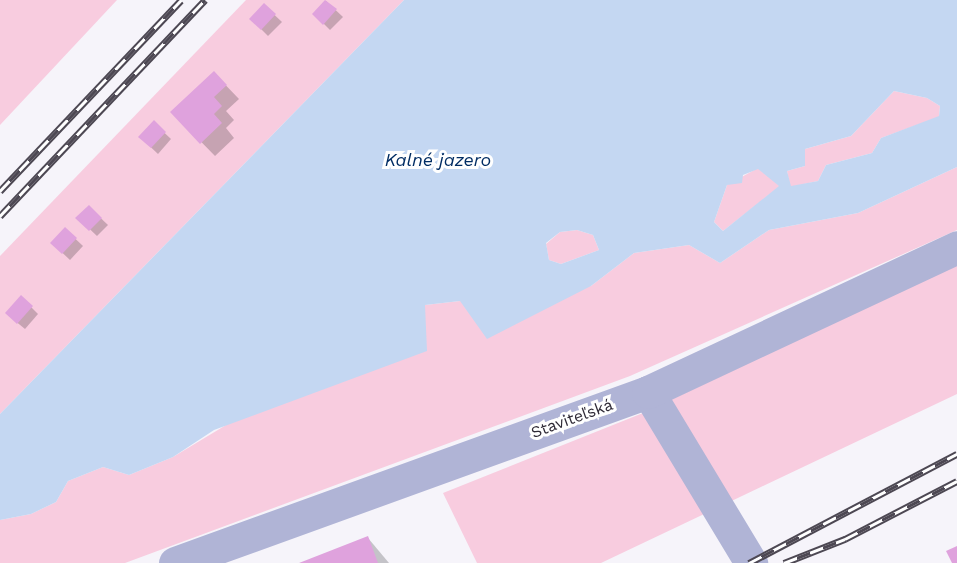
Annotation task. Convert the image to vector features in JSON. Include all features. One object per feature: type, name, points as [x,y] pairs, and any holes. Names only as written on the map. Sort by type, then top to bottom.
[{"type":"street","name":"Staviteľská","points":[[175,563],[648,392],[957,247]]},
{"type":"street","points":[[648,392],[751,563]]},
{"type":"shaded area","points":[[0,0],[117,0],[0,125]]},
{"type":"shaded area","points":[[246,0],[404,0],[0,414],[0,256]]},
{"type":"shaded area","points":[[894,91],[927,98],[940,106],[939,117],[881,138],[872,153],[826,165],[818,181],[790,187],[787,171],[805,166],[805,149],[851,136]]},
{"type":"shaded area","points":[[957,167],[957,230],[630,376],[125,563],[0,563],[0,520],[31,514],[56,502],[68,481],[103,467],[129,475],[173,457],[425,305],[591,286],[634,253],[689,245],[720,263],[769,230],[858,213]]},
{"type":"shaded area","points":[[758,168],[780,186],[723,231],[714,222],[727,185]]},
{"type":"shaded area","points":[[577,230],[593,235],[599,250],[561,264],[549,260],[546,244],[560,232]]},
{"type":"shaded area","points":[[957,263],[957,394],[601,563],[477,563],[443,493],[643,413]]},
{"type":"water","name":"Kalné jazero","points":[[404,0],[957,0],[957,167],[858,213],[769,230],[720,263],[689,245],[634,253],[591,286],[487,339],[460,301],[425,305],[427,351],[214,430],[173,457],[129,475],[103,467],[68,481],[56,502],[31,514],[0,520],[0,414]],"holes":[[[894,91],[927,98],[940,106],[939,116],[881,138],[872,153],[826,165],[818,181],[791,186],[787,171],[805,166],[805,149],[851,136]],[[758,169],[779,186],[723,231],[714,222],[727,185],[742,183],[743,175]],[[577,230],[593,235],[599,250],[561,264],[549,260],[546,243],[560,232]]]},
{"type":"building","points":[[325,0],[337,9],[323,25],[312,14]]},
{"type":"building","points":[[264,3],[276,14],[261,30],[249,19]]},
{"type":"building","points":[[214,71],[227,85],[214,97],[222,106],[214,114],[222,123],[200,144],[170,112]]},
{"type":"building","points":[[154,120],[166,132],[151,148],[138,137]]},
{"type":"building","points":[[89,205],[102,218],[89,231],[75,218]]},
{"type":"building","points":[[65,227],[77,238],[62,254],[50,243]]},
{"type":"building","points":[[21,295],[33,306],[17,324],[5,313]]},
{"type":"building","points":[[368,536],[378,563],[299,563]]},
{"type":"building","points":[[957,546],[957,563],[952,563],[946,551]]},
{"type":"railway","points":[[0,191],[181,0]]},
{"type":"railway","points":[[0,216],[205,0]]},
{"type":"railway","points":[[749,563],[957,454]]},
{"type":"railway","points":[[784,563],[845,539],[957,481]]}]
